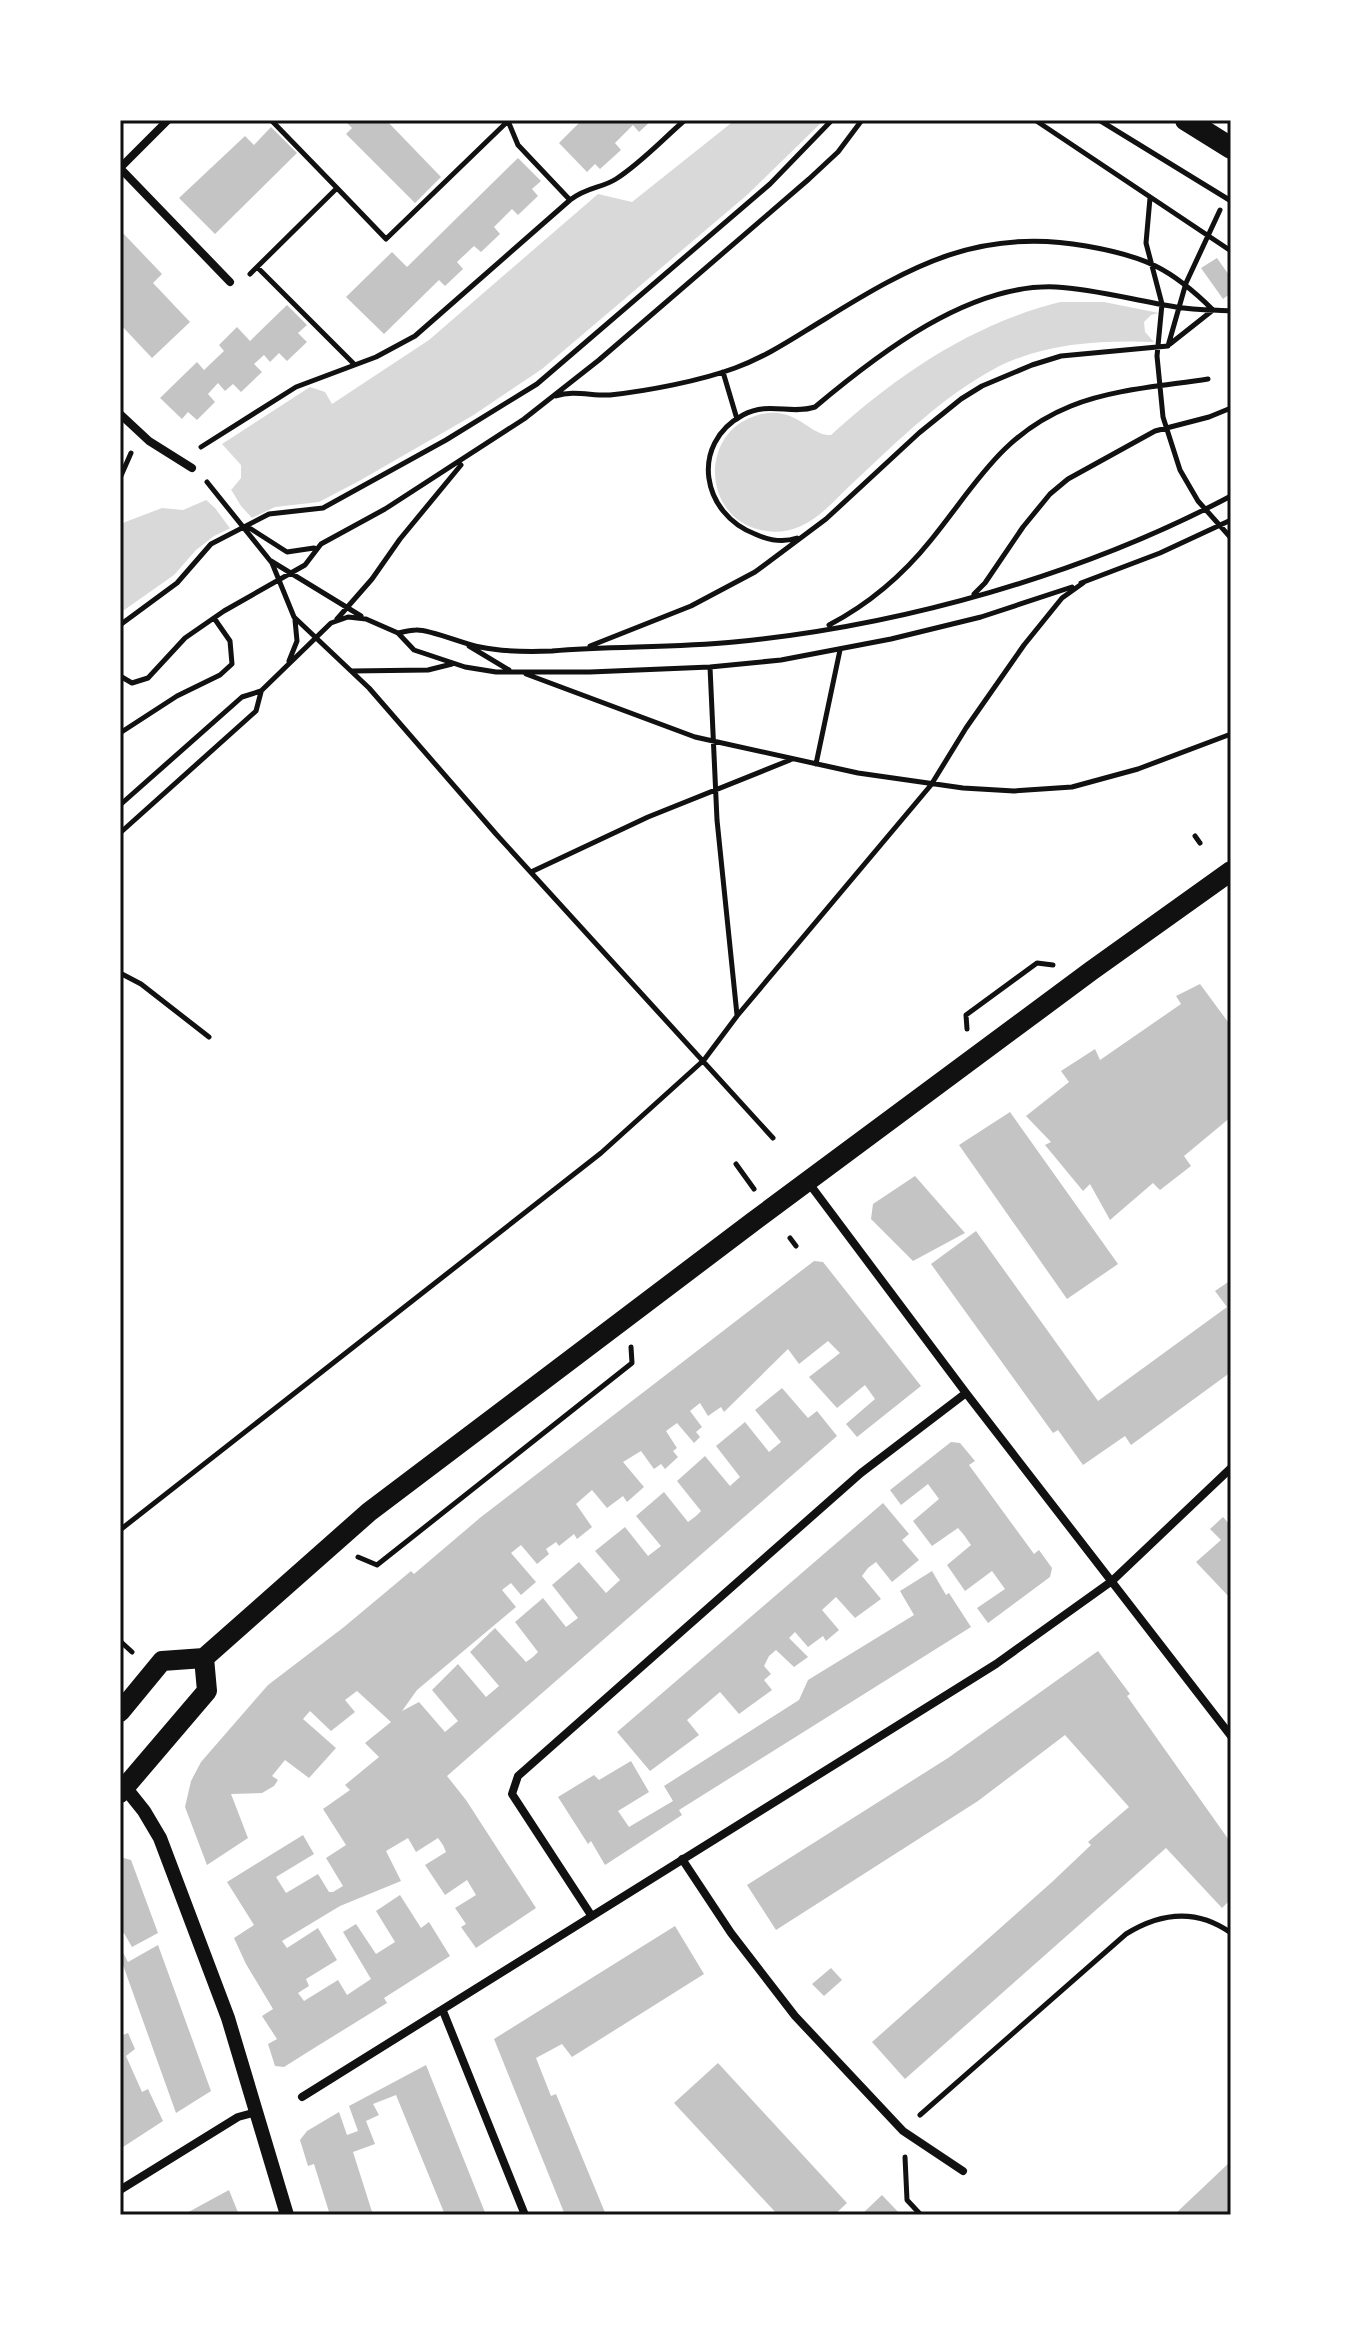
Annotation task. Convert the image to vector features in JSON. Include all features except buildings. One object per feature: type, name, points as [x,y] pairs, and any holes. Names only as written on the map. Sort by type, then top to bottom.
[{"type":"highway","points":[[1186,120],[1231,148]]},
{"type":"main road","points":[[120,1712],[162,1661],[204,1658],[369,1512],[808,1181],[1231,871]]},
{"type":"main road","points":[[122,1787],[207,1691],[204,1658]]},
{"type":"street","points":[[168,120],[120,168],[230,282]]},
{"type":"street","points":[[120,414],[149,441],[192,468]]},
{"type":"street","points":[[808,1181],[966,1393],[1231,1736]]},
{"type":"street","points":[[591,1915],[512,1794],[518,1776],[861,1473],[966,1393]]},
{"type":"street","points":[[302,2097],[996,1664],[1112,1581],[1231,1468]]},
{"type":"street","points":[[122,1787],[144,1811],[160,1838],[228,2018],[287,2215]]},
{"type":"street","points":[[682,1859],[731,1933],[795,2016],[903,2131],[963,2171]]},
{"type":"street","points":[[443,2011],[525,2215]]},
{"type":"street","points":[[120,2190],[238,2117],[256,2112]]},
{"type":"path","points":[[271,120],[386,239],[510,120],[518,145],[570,200]]},
{"type":"path","points":[[199,449],[296,387],[382,355],[415,336],[570,200],[589,187],[604,185],[618,178],[685,120]]},
{"type":"path","points":[[120,625],[177,583],[207,546],[269,514],[323,508],[446,440],[537,384],[779,175],[832,120]]},
{"type":"path","points":[[236,515],[280,549],[303,551],[385,509],[470,456],[551,398],[809,179],[838,152],[862,120]]},
{"type":"path","points":[[1035,120],[1231,251]]},
{"type":"path","points":[[1099,120],[1231,201]]},
{"type":"path","points":[[230,282],[236,288],[337,188]]},
{"type":"path","points":[[1150,198],[1146,243],[1162,304],[1159,386],[1166,428],[1180,470],[1206,509],[1231,538]]},
{"type":"path","points":[[1168,346],[1186,283],[1220,210]]},
{"type":"path","points":[[551,398],[568,393],[612,395],[723,372],[789,344],[847,305],[937,257],[999,242],[1063,242],[1123,253],[1152,264],[1186,283],[1213,310]]},
{"type":"path","points":[[257,267],[354,364]]},
{"type":"path","points":[[802,537],[782,541],[749,532],[728,519],[713,496],[708,467],[711,454],[721,434],[737,419],[752,411],[767,407],[805,410],[815,407],[866,365],[905,339],[974,302],[1024,288],[1051,287],[1179,308],[1231,311]]},
{"type":"path","points":[[577,649],[614,638],[711,596],[755,572],[826,519],[919,433],[982,386],[1061,356],[1168,346],[1213,310]]},
{"type":"path","points":[[723,372],[737,419]]},
{"type":"path","points":[[821,629],[878,594],[904,571],[946,521],[985,467],[1014,441],[1068,407],[1159,386],[1208,379]]},
{"type":"path","points":[[966,599],[979,591],[1008,547],[1056,487],[1131,443],[1166,428],[1231,408]]},
{"type":"path","points":[[120,805],[242,697],[261,691],[348,608],[400,539],[470,456]]},
{"type":"path","points":[[206,481],[236,515],[267,558],[279,581],[297,631],[297,641],[284,669]]},
{"type":"path","points":[[398,633],[418,629],[461,643],[510,651],[670,648],[762,639],[909,613],[966,599],[1114,549],[1231,496]]},
{"type":"path","points":[[267,558],[366,619],[398,633],[414,650],[454,664],[480,670],[518,672],[710,667],[840,650],[981,617],[1083,583],[1231,520]]},
{"type":"path","points":[[120,676],[132,683],[144,681],[185,638],[305,565],[321,544]]},
{"type":"path","points":[[120,1530],[601,1153],[704,1060],[737,1016],[931,785],[980,706],[1024,645],[1062,598],[1083,583]]},
{"type":"path","points":[[291,612],[315,639],[369,688],[773,1138]]},
{"type":"path","points":[[331,623],[348,617],[366,619]]},
{"type":"path","points":[[120,733],[177,696],[220,675],[232,664],[230,641],[214,618]]},
{"type":"path","points":[[461,643],[503,667],[648,721],[793,759],[931,785],[1014,791],[1072,787],[1138,769],[1231,734]]},
{"type":"path","points":[[816,764],[840,650]]},
{"type":"path","points":[[347,670],[361,673],[428,670],[454,664]]},
{"type":"path","points":[[710,667],[712,740],[737,1016]]},
{"type":"path","points":[[120,833],[256,711],[261,691]]},
{"type":"path","points":[[531,872],[648,817],[793,759]]},
{"type":"path","points":[[1195,836],[1200,843]]},
{"type":"path","points":[[966,1015],[1037,963]]},
{"type":"path","points":[[120,973],[141,984],[209,1037]]},
{"type":"path","points":[[736,1164],[745,1176]]},
{"type":"path","points":[[790,1238],[796,1246]]},
{"type":"path","points":[[377,1565],[632,1363]]},
{"type":"path","points":[[120,1641],[132,1652]]},
{"type":"path","points":[[921,2215],[907,2200],[903,2131],[1134,1929],[1162,1917],[1181,1916],[1198,1918],[1231,1933]]},
{"type":"shaded area","points":[[735,120],[824,120],[747,195],[542,369],[472,416],[319,502],[275,507],[214,536],[196,550],[174,575],[120,613],[120,524],[162,508],[183,510],[232,489],[241,478],[241,465],[222,444],[310,387],[325,392],[332,404],[429,340],[598,194],[632,202]]},
{"type":"shaded area","points":[[1060,302],[1104,302],[1159,313],[1151,315],[1144,322],[1145,332],[1154,342],[1072,345],[1012,360],[994,369],[939,406],[823,511],[797,528],[766,531],[745,524],[729,511],[719,495],[715,476],[717,457],[725,439],[738,424],[758,415],[782,414],[831,435],[882,392],[937,354],[996,324]]},
{"type":"pier","points":[[229,486],[254,520],[232,531],[203,497]]}]
